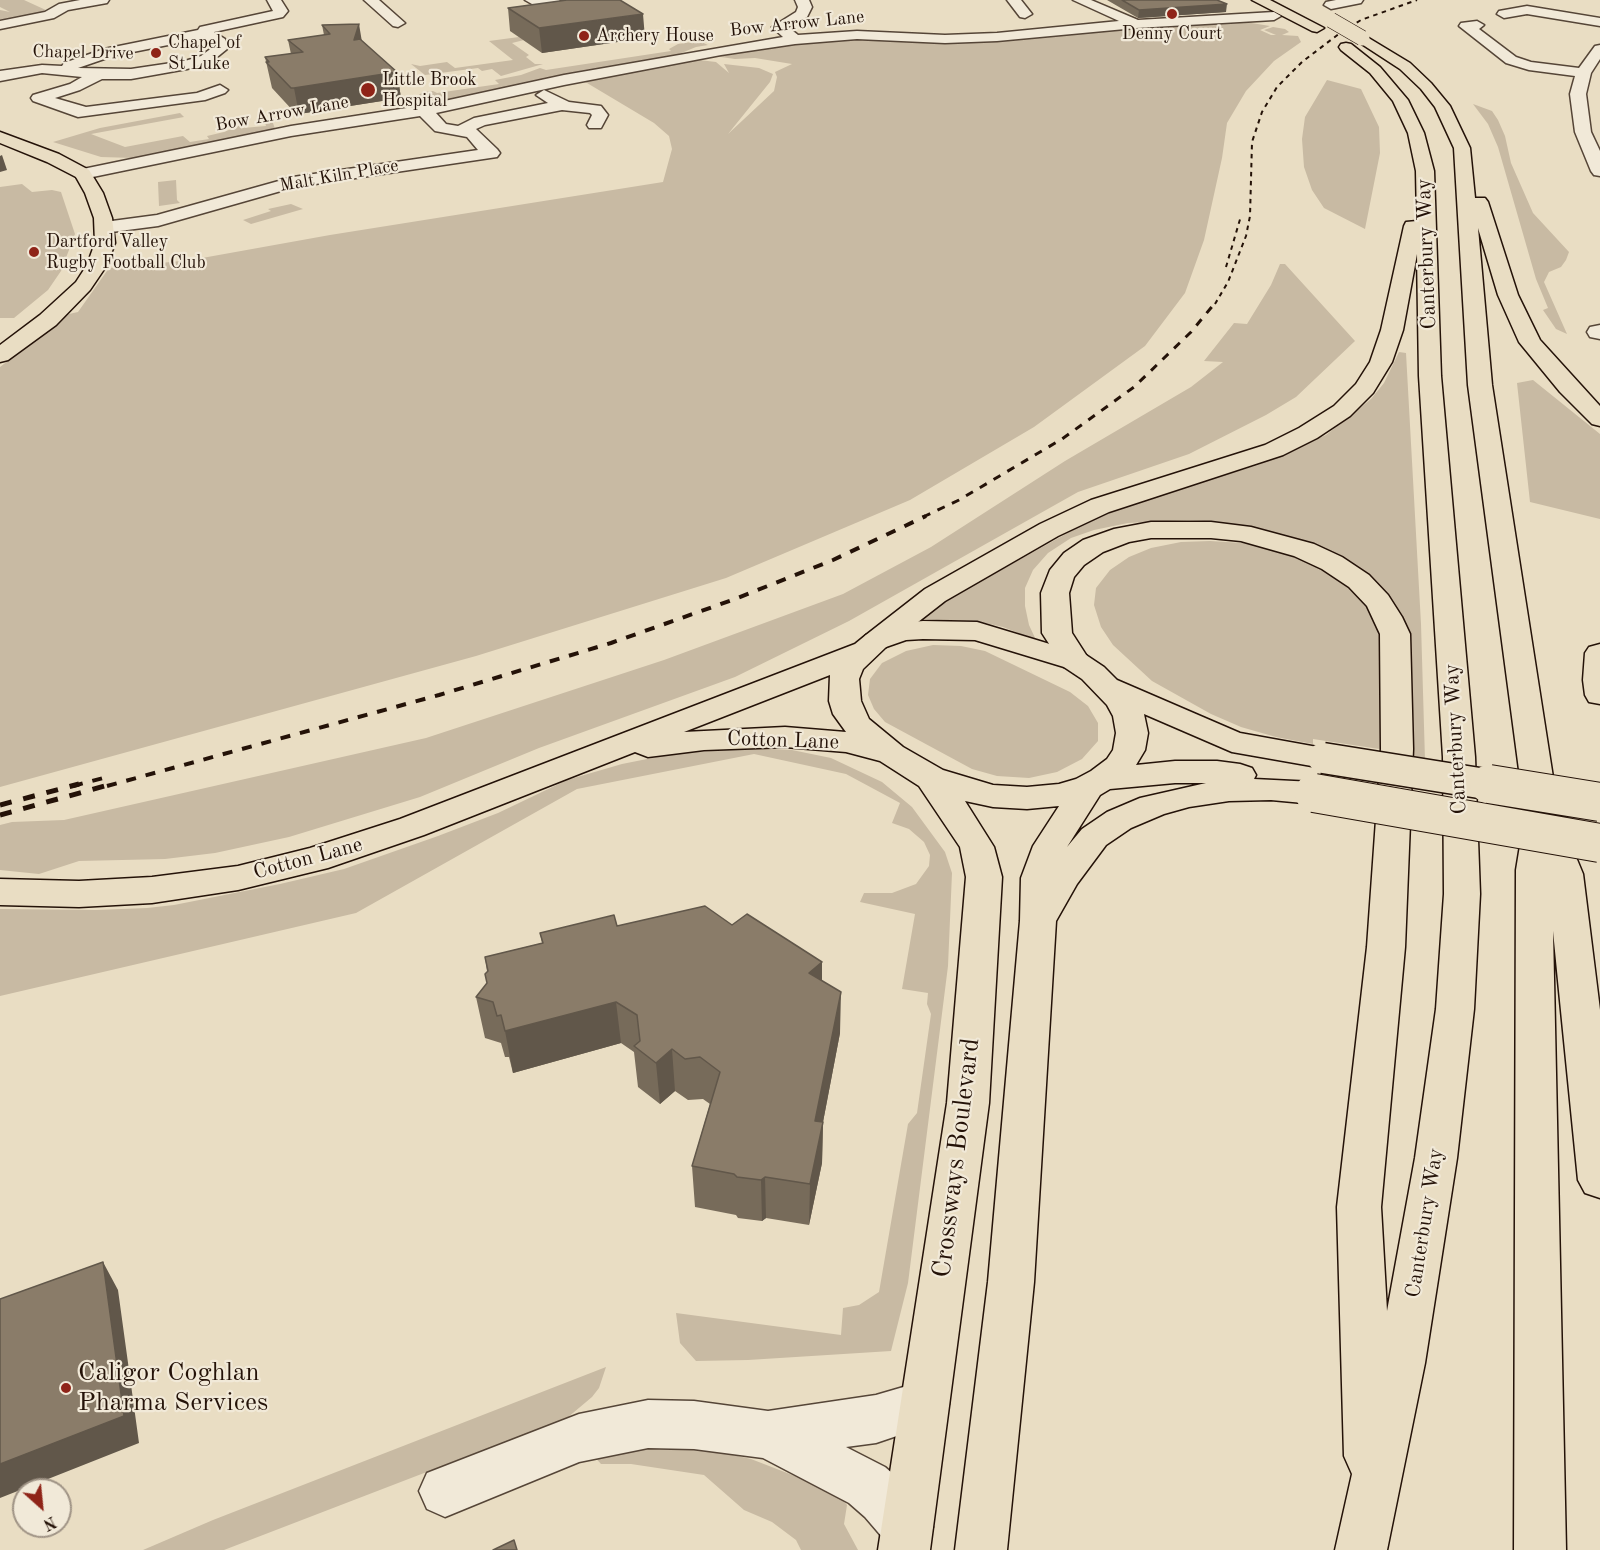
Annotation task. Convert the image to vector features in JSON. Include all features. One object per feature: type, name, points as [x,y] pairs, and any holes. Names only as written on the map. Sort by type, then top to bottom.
[{"type":"main road","name":"Canterbury Way","points":[[1259,0],[1332,37],[1375,70],[1400,100],[1416,133],[1425,171],[1430,376],[1459,757],[1462,894],[1455,1009],[1436,1158],[1401,1363],[1366,1526]]},
{"type":"main road","name":"Canterbury Way","points":[[1289,0],[1331,13],[1362,38],[1405,66],[1426,86],[1442,106],[1462,148],[1480,385],[1542,816],[1565,874],[1600,1180]]},
{"type":"main road","points":[[0,137],[53,158],[83,174],[94,193],[104,227],[104,249],[83,286],[48,320],[0,355]]},
{"type":"main road","points":[[1462,148],[1508,295],[1530,342],[1568,387],[1600,419]]},
{"type":"main road","points":[[1425,171],[1392,330],[1381,362],[1365,388],[1342,411],[1308,433],[1274,450],[1100,506],[1049,530],[935,595],[870,646],[849,666],[844,678],[844,701],[849,714],[858,726],[892,754],[931,778],[961,789],[1026,798],[1059,795],[1095,783],[1175,772],[1217,772],[1249,777],[1314,793],[1600,843]]},
{"type":"main road","points":[[981,1550],[1011,1282],[1038,921],[1039,878],[1050,846],[1095,783],[1119,766],[1129,750],[1132,733],[1129,716],[1120,700],[1090,673],[1057,633],[1056,592],[1060,576],[1074,559],[1092,546],[1152,530],[1211,530],[1242,533],[1304,550],[1332,563],[1359,581],[1378,601],[1392,625],[1396,653],[1397,737],[1392,850],[1386,947],[1359,1208],[1366,1526]]},
{"type":"main road","points":[[870,646],[902,632],[977,631],[1090,673],[1232,742],[1600,802]]},
{"type":"main road","name":"Cotton Lane","points":[[0,892],[79,894],[130,892],[213,882],[277,869],[393,834],[530,779],[602,754],[870,646]]},
{"type":"main road","points":[[1600,653],[1598,680],[1600,695]]},
{"type":"main road","name":"Cotton Lane","points":[[602,754],[704,740],[785,737],[846,742],[892,754]]},
{"type":"main road","name":"Crossways Boulevard","points":[[906,1539],[968,1103],[984,877],[977,847],[968,830],[931,778]]},
{"type":"main road","points":[[1038,921],[1063,877],[1094,837],[1119,820],[1162,803],[1229,790],[1271,789],[1314,793]]},
{"type":"main road","name":"Canterbury Way","points":[[1540,1550],[1534,870],[1542,816]]},
{"type":"street","points":[[0,25],[49,15],[65,7],[102,0]]},
{"type":"street","points":[[57,70],[103,53],[204,33],[209,29],[278,14],[281,11],[274,0]]},
{"type":"street","points":[[371,0],[398,24]]},
{"type":"street","points":[[532,0],[554,4]]},
{"type":"street","points":[[795,40],[778,27],[802,14],[805,6],[802,0]]},
{"type":"street","points":[[1002,15],[1031,13],[1014,0]]},
{"type":"street","points":[[1080,0],[1136,24]]},
{"type":"street","points":[[1331,13],[1356,0]]},
{"type":"street","points":[[1109,11],[1136,8]]},
{"type":"street","points":[[1504,14],[1527,10],[1600,22]]},
{"type":"street","name":"Bow Arrow Lane","points":[[83,174],[291,131],[424,110],[721,51],[795,40],[857,35],[945,39],[997,37],[1136,24],[1274,16]]},
{"type":"street","points":[[1477,25],[1466,26],[1511,60],[1529,66],[1582,76],[1598,82]]},
{"type":"street","points":[[152,28],[174,38]]},
{"type":"street","name":"Chapel Drive","points":[[0,76],[29,70],[98,74],[144,73],[187,65],[213,55],[220,49],[221,44],[217,39],[204,33]]},
{"type":"street","points":[[101,39],[126,48]]},
{"type":"street","points":[[1600,49],[1582,76],[1578,94],[1580,116],[1588,147],[1600,171]]},
{"type":"street","points":[[144,73],[153,98],[162,102]]},
{"type":"street","points":[[98,74],[78,86],[39,98],[78,112],[199,98],[220,90]]},
{"type":"street","points":[[529,88],[563,105]]},
{"type":"street","points":[[462,130],[480,122],[563,105],[595,109],[600,115],[596,125]]},
{"type":"street","points":[[424,110],[440,127],[473,133],[491,153]]},
{"type":"street","points":[[291,131],[305,145]]},
{"type":"street","name":"Malt Kiln Place","points":[[104,227],[193,214],[327,170],[513,150]]},
{"type":"street","points":[[445,1491],[579,1438],[648,1424],[694,1425],[768,1435],[876,1419],[924,1404]]},
{"type":"street","points":[[768,1435],[867,1485],[883,1499],[906,1539]]},
{"type":"shaded area","points":[[0,0],[24,0],[48,11],[55,11],[0,24],[0,10],[10,12],[0,7]]},
{"type":"shaded area","points":[[1233,20],[1270,26],[1260,30],[1271,35],[1276,35],[1264,30],[1273,27],[1285,29],[1289,32],[1282,35],[1298,36],[1301,42],[1274,61],[1246,91],[1227,123],[1222,158],[1204,240],[1185,293],[1145,346],[1034,427],[910,500],[726,578],[476,656],[0,787],[0,367],[69,314],[78,312],[109,268],[191,260],[330,235],[663,182],[672,149],[669,136],[654,123],[582,80],[699,60],[716,62],[729,73],[724,64],[759,68],[773,74],[770,82],[728,134],[774,91],[777,77],[775,72],[792,64],[755,58],[735,59],[714,56],[726,53],[849,38],[1079,32]]},
{"type":"shaded area","points":[[519,37],[524,40],[512,43],[529,55],[526,57],[535,64],[543,64],[501,76],[492,69],[482,71],[478,68],[425,75],[411,64],[420,66],[447,62],[455,68],[513,60],[489,41]]},
{"type":"shaded area","points":[[699,41],[708,45],[696,47],[662,61],[434,104],[425,102],[417,96],[423,92],[437,93],[499,84],[495,80],[521,75],[540,68],[546,70],[671,51],[669,49],[678,44]]},
{"type":"shaded area","points":[[1327,80],[1361,89],[1379,127],[1380,153],[1365,229],[1324,208],[1312,190],[1304,167],[1302,139],[1305,117]]},
{"type":"shaded area","points":[[1473,104],[1492,111],[1498,120],[1505,136],[1511,163],[1533,213],[1569,252],[1561,267],[1549,272],[1544,282],[1567,334],[1556,329],[1543,310],[1548,308],[1536,279],[1498,147],[1488,124]]},
{"type":"shaded area","points":[[180,113],[184,117],[91,134],[125,147],[183,136],[190,142],[209,139],[207,136],[241,125],[243,128],[266,126],[265,122],[273,123],[275,129],[271,132],[134,158],[101,157],[53,142],[100,128]]},
{"type":"shaded area","points":[[176,180],[177,200],[180,203],[159,206],[158,182]]},
{"type":"shaded area","name":"Dartford Valley Rugby Football Club","points":[[22,184],[32,192],[52,190],[61,192],[75,234],[61,271],[48,290],[14,318],[0,318],[0,187]]},
{"type":"shaded area","points":[[291,204],[303,209],[251,224],[243,220],[271,211],[268,209]]},
{"type":"shaded area","points":[[1280,264],[1285,264],[1355,341],[1296,397],[1189,454],[1078,492],[849,621],[735,677],[539,748],[420,797],[289,837],[215,853],[165,859],[79,861],[39,874],[0,870],[0,825],[12,822],[64,820],[426,738],[664,660],[843,594],[931,547],[1065,461],[1191,387],[1223,362],[1204,361],[1234,323],[1247,324],[1271,285]]},
{"type":"shaded area","points":[[1399,352],[1406,353],[1421,624],[1425,760],[1410,758],[1409,640],[1402,615],[1386,594],[1312,545],[1284,535],[1221,522],[1188,520],[1128,523],[1094,530],[1071,538],[1048,553],[1033,570],[1025,588],[1025,606],[1029,625],[1036,640],[1003,627],[976,621],[921,619],[918,616],[1073,530],[1114,511],[1258,465],[1326,435],[1371,399],[1384,383]]},
{"type":"shaded area","points":[[1533,380],[1600,434],[1600,519],[1530,502],[1517,383]]},
{"type":"shaded area","points":[[1181,542],[1243,543],[1276,549],[1303,558],[1349,583],[1382,623],[1386,750],[1313,739],[1313,744],[1241,727],[1211,714],[1152,681],[1113,645],[1101,627],[1094,605],[1096,588],[1110,570],[1129,557],[1151,548]]},
{"type":"shaded area","points":[[933,645],[961,646],[985,651],[1070,692],[1088,706],[1098,723],[1098,741],[1082,759],[1057,772],[1029,778],[997,776],[972,769],[885,722],[874,709],[868,695],[870,679],[882,663],[906,651]]},
{"type":"shaded area","points":[[750,748],[792,750],[831,758],[882,782],[912,807],[945,852],[952,873],[948,966],[908,1283],[891,1351],[696,1361],[680,1343],[676,1313],[841,1335],[843,1308],[859,1305],[879,1292],[908,1124],[917,1113],[931,1014],[927,1004],[928,993],[902,989],[915,914],[860,902],[864,893],[892,893],[916,884],[929,866],[930,855],[924,842],[909,829],[892,823],[900,803],[846,774],[754,754],[577,789],[356,913],[0,996],[0,909],[147,908],[174,905],[280,884],[344,869],[498,813],[567,780],[622,764],[672,754]]},
{"type":"shaded area","points":[[606,1367],[599,1388],[567,1418],[224,1550],[143,1550],[213,1520]]},
{"type":"shaded area","points":[[693,1446],[751,1459],[813,1483],[841,1498],[847,1505],[844,1524],[858,1550],[801,1550],[796,1540],[772,1522],[744,1510],[704,1475],[631,1464],[601,1464],[592,1454],[652,1447]]},
{"type":"building","points":[[567,0],[620,0],[643,14],[539,28],[508,8]]},
{"type":"building","points":[[1122,0],[1217,0],[1227,4],[1139,10]]},
{"type":"building","points":[[359,24],[354,40],[360,39],[397,72],[291,88],[266,62],[269,62],[265,57],[303,52],[288,40],[330,34],[322,25]]},
{"type":"building","points":[[705,906],[732,925],[747,914],[822,962],[809,973],[841,992],[815,1121],[823,1122],[810,1184],[765,1177],[761,1180],[737,1177],[734,1174],[692,1166],[720,1072],[700,1057],[685,1059],[672,1049],[656,1063],[634,1046],[640,1041],[637,1015],[616,1002],[505,1031],[501,1015],[497,1016],[493,1002],[476,997],[487,983],[485,974],[488,971],[485,957],[543,943],[540,933],[614,915],[617,926]]},
{"type":"building","name":"Caligor Coghlan Pharma Services","points":[[103,1262],[124,1416],[0,1464],[0,1299]]},
{"type":"building","points":[[514,1540],[517,1550],[493,1550]]},
{"type":"railway","points":[[1215,304],[1228,282],[1246,236],[1250,216],[1252,142],[1262,112],[1277,87],[1302,62],[1340,33],[1361,20],[1417,0]]},
{"type":"railway","points":[[1226,267],[1241,216]]},
{"type":"railway","points":[[923,517],[959,500],[1062,439],[1134,387],[1191,332],[1215,303]]},
{"type":"railway","points":[[107,786],[439,695],[611,643],[735,599],[833,560],[926,516]]},
{"type":"railway","points":[[73,786],[107,777]]},
{"type":"railway","points":[[0,805],[79,784]]},
{"type":"railway","points":[[0,815],[112,784]]},
{"type":"place","name":"Denny Court","points":[[1172,14]]},
{"type":"place","name":"Archery House","points":[[584,36]]},
{"type":"place","name":"Chapel of St Luke","points":[[156,53]]},
{"type":"place","name":"Little Brook Hospital","points":[[368,90]]},
{"type":"place","name":"Dartford Valley Rugby Football Club","points":[[34,252]]},
{"type":"place","name":"Caligor Coghlan Pharma Services","points":[[66,1388]]}]
